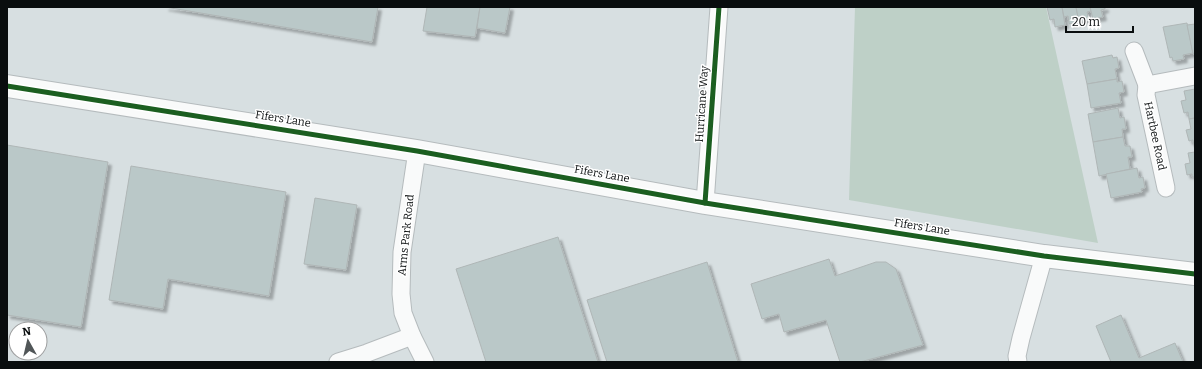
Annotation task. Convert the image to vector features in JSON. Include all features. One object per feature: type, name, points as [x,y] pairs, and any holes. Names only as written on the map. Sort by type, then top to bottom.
[{"type":"street","name":"Hurricane Way","points":[[705,203],[719,7]]},
{"type":"street","name":"Hartbee Road","points":[[1134,51],[1147,85],[1146,94],[1166,188]]},
{"type":"street","name":"Hartbee Road","points":[[1147,85],[1195,76]]},
{"type":"street","name":"Fifers Lane","points":[[7,86],[417,151],[705,203],[1044,256],[1195,274]]},
{"type":"street","name":"Arms Park Road","points":[[417,151],[402,252],[401,287],[403,313],[412,336],[425,362]]},
{"type":"street","points":[[1018,362],[1017,356],[1021,338],[1044,256]]},
{"type":"street","points":[[338,362],[412,336]]},
{"type":"green space","points":[[855,7],[1046,7],[1098,243],[849,200]]},
{"type":"building","points":[[165,7],[378,7],[372,42]]},
{"type":"building","points":[[427,7],[480,7],[475,37],[423,31]]},
{"type":"building","points":[[480,7],[510,7],[505,33],[477,28]]},
{"type":"building","points":[[1047,7],[1062,7],[1065,25],[1055,27],[1054,19],[1050,20]]},
{"type":"building","points":[[1062,7],[1076,7],[1079,22],[1069,24],[1068,16],[1064,17]]},
{"type":"building","points":[[1076,7],[1090,7],[1091,11],[1087,12],[1089,20],[1079,22]]},
{"type":"building","points":[[1090,7],[1105,7],[1105,9],[1101,10],[1103,17],[1093,19]]},
{"type":"building","points":[[1187,23],[1193,53],[1183,55],[1184,59],[1173,61],[1172,57],[1170,58],[1163,27]]},
{"type":"building","points":[[1195,24],[1195,54],[1193,54],[1187,25]]},
{"type":"building","points":[[1112,55],[1113,58],[1117,57],[1119,68],[1115,69],[1117,79],[1087,84],[1082,61]]},
{"type":"building","points":[[1117,79],[1117,82],[1122,81],[1124,92],[1119,93],[1121,103],[1091,108],[1087,84]]},
{"type":"building","points":[[1195,89],[1195,118],[1189,119],[1188,112],[1184,113],[1181,101],[1186,100],[1184,91]]},
{"type":"building","points":[[1118,108],[1120,118],[1124,117],[1126,129],[1122,129],[1123,137],[1093,142],[1088,114]]},
{"type":"building","points":[[1195,118],[1195,151],[1193,140],[1189,141],[1186,130],[1191,129],[1189,119]]},
{"type":"building","points":[[1123,137],[1125,146],[1130,146],[1132,157],[1128,157],[1130,169],[1099,176],[1093,142]]},
{"type":"building","points":[[7,145],[108,162],[81,327],[7,315]]},
{"type":"building","points":[[1195,152],[1195,177],[1192,177],[1192,174],[1187,175],[1185,164],[1190,163],[1188,153]]},
{"type":"building","points":[[131,166],[286,192],[269,296],[168,279],[163,309],[109,300]]},
{"type":"building","points":[[1137,168],[1139,178],[1143,177],[1145,188],[1141,189],[1142,192],[1111,198],[1106,174]]},
{"type":"building","points":[[315,198],[357,205],[346,270],[304,264]]},
{"type":"building","points":[[558,237],[598,362],[486,362],[456,269]]},
{"type":"building","points":[[829,259],[835,276],[876,262],[886,262],[896,269],[923,345],[860,362],[840,362],[826,320],[784,332],[779,314],[762,319],[751,284]]},
{"type":"building","points":[[707,262],[738,362],[607,362],[587,300]]},
{"type":"building","points":[[1121,315],[1139,358],[1175,343],[1183,362],[1111,362],[1096,326]]},
{"type":"cycle path","points":[[705,203],[719,7]]},
{"type":"cycle path","points":[[7,86],[417,151],[705,203],[1044,256],[1195,274]]}]
